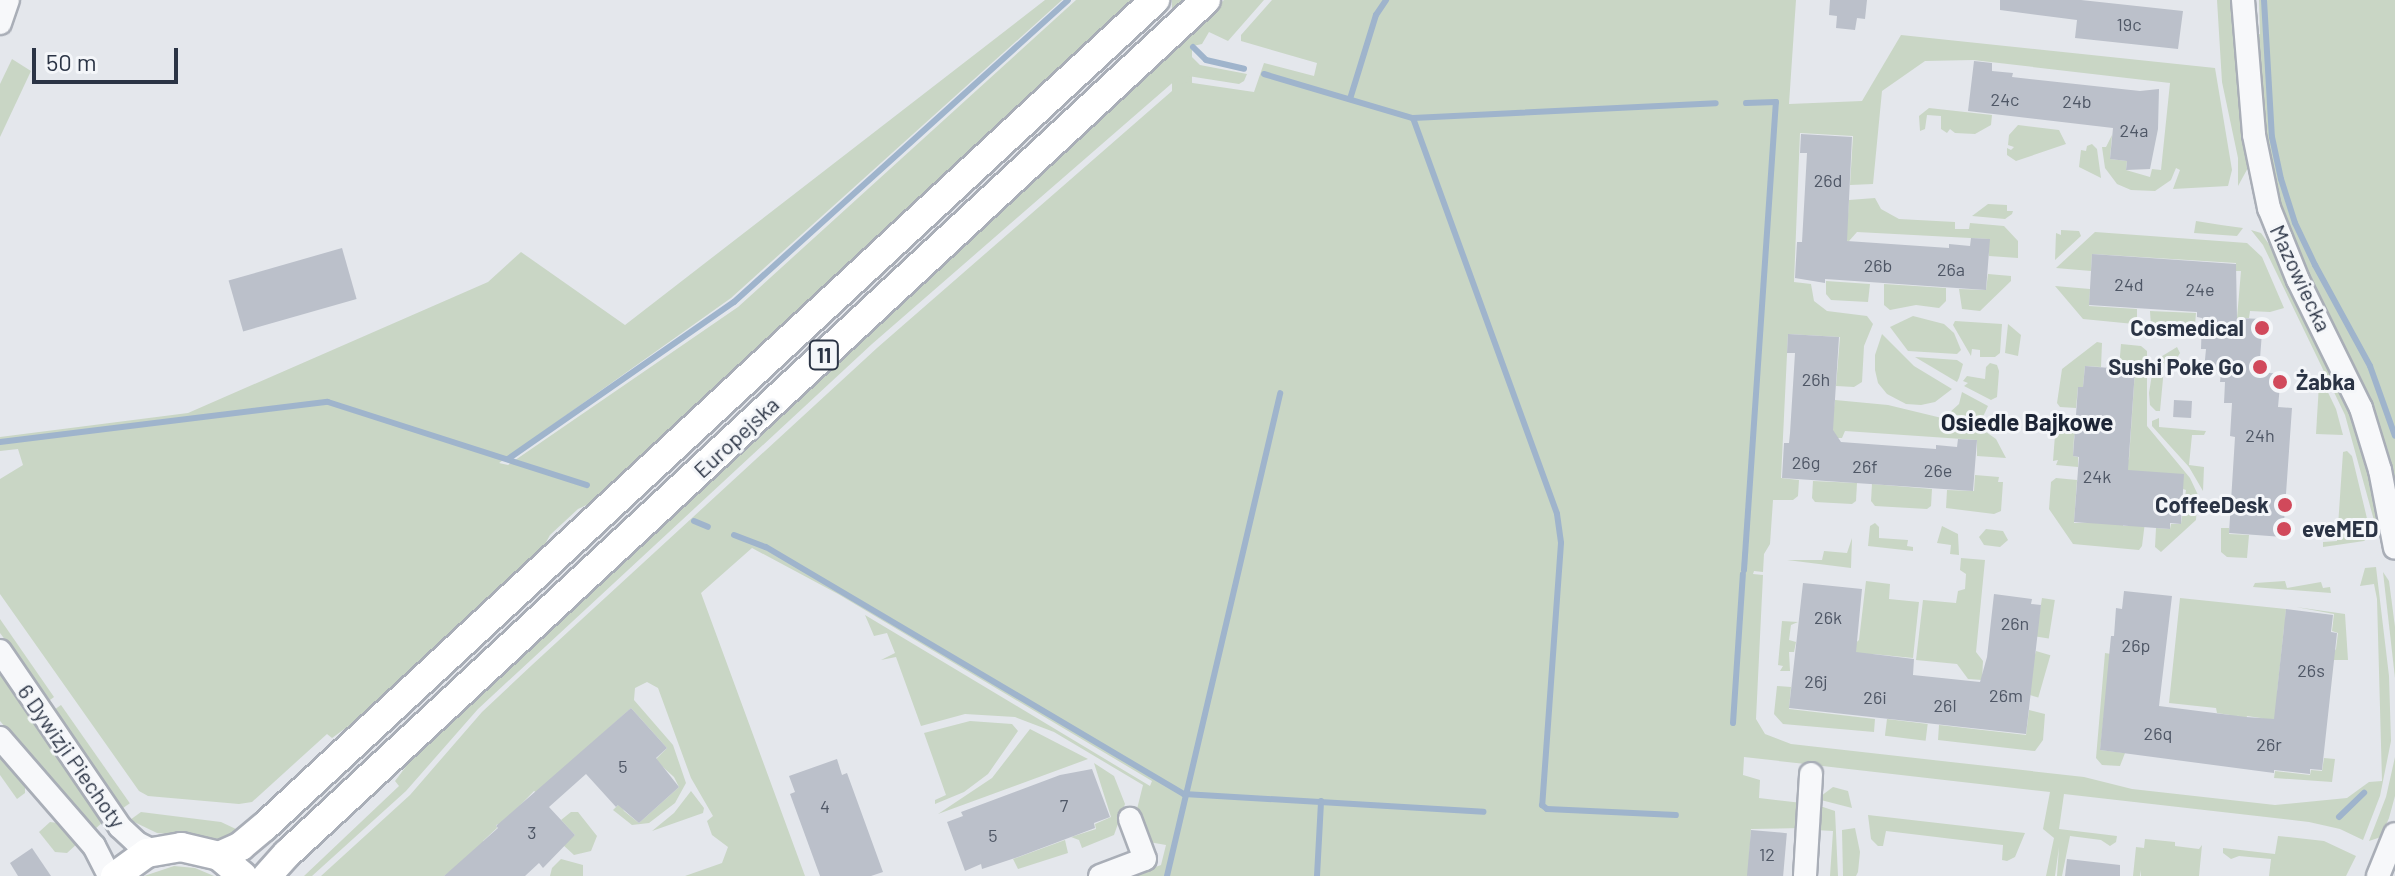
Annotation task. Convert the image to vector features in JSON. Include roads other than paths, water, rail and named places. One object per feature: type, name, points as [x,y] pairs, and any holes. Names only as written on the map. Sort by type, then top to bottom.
[{"type":"main road","name":"Europejska","points":[[219,856],[241,846],[264,827],[1155,0]]},
{"type":"main road","name":"Europejska","points":[[267,876],[282,858],[1206,0]]},
{"type":"main road","points":[[115,876],[134,859],[153,851],[187,847],[219,856],[243,876]]},
{"type":"street","points":[[0,23],[8,0]]},
{"type":"street","name":"Mazowiecka","points":[[2243,0],[2254,135],[2269,208],[2298,280],[2361,408],[2380,470],[2395,548]]},
{"type":"street","name":"6 Dywizji Piechoty","points":[[0,651],[120,827],[137,843],[153,851]]},
{"type":"street","name":"6 Dywizji Piechoty","points":[[0,738],[94,846],[109,876]]},
{"type":"street","points":[[1805,876],[1811,774]]},
{"type":"street","points":[[1100,876],[1145,859],[1130,819]]},
{"type":"street","points":[[2378,876],[2395,834]]},
{"type":"waterway","points":[[508,459],[734,302],[1068,0]]},
{"type":"waterway","points":[[1350,99],[1376,15],[1386,0]]},
{"type":"waterway","points":[[2264,0],[2272,137],[2281,179],[2295,223],[2370,366],[2395,436]]},
{"type":"waterway","points":[[1193,47],[1206,60],[1244,69]]},
{"type":"waterway","points":[[1264,74],[1413,118],[1716,103]]},
{"type":"waterway","points":[[1744,570],[1776,102],[1746,103]]},
{"type":"waterway","points":[[1413,118],[1557,514],[1561,543],[1542,805],[1547,809],[1676,815]]},
{"type":"waterway","points":[[1167,876],[1280,393]]},
{"type":"waterway","points":[[0,442],[328,402],[587,485]]},
{"type":"waterway","points":[[694,521],[708,527]]},
{"type":"waterway","points":[[734,535],[766,547],[1184,794],[1483,812]]},
{"type":"waterway","points":[[1733,723],[1743,574]]},
{"type":"waterway","points":[[2339,817],[2364,793]]},
{"type":"waterway","points":[[1317,876],[1321,801]]},
{"type":"place","name":"Cosmedical","points":[[2262,328]]},
{"type":"place","name":"Sushi Poke Go","points":[[2260,367]]},
{"type":"place","name":"Żabka","points":[[2280,382]]},
{"type":"place","name":"CoffeeDesk","points":[[2285,505]]},
{"type":"place","name":"eveMED","points":[[2284,529]]},
{"type":"district","name":"Osiedle Bajkowe","points":[[2027,422]]}]
